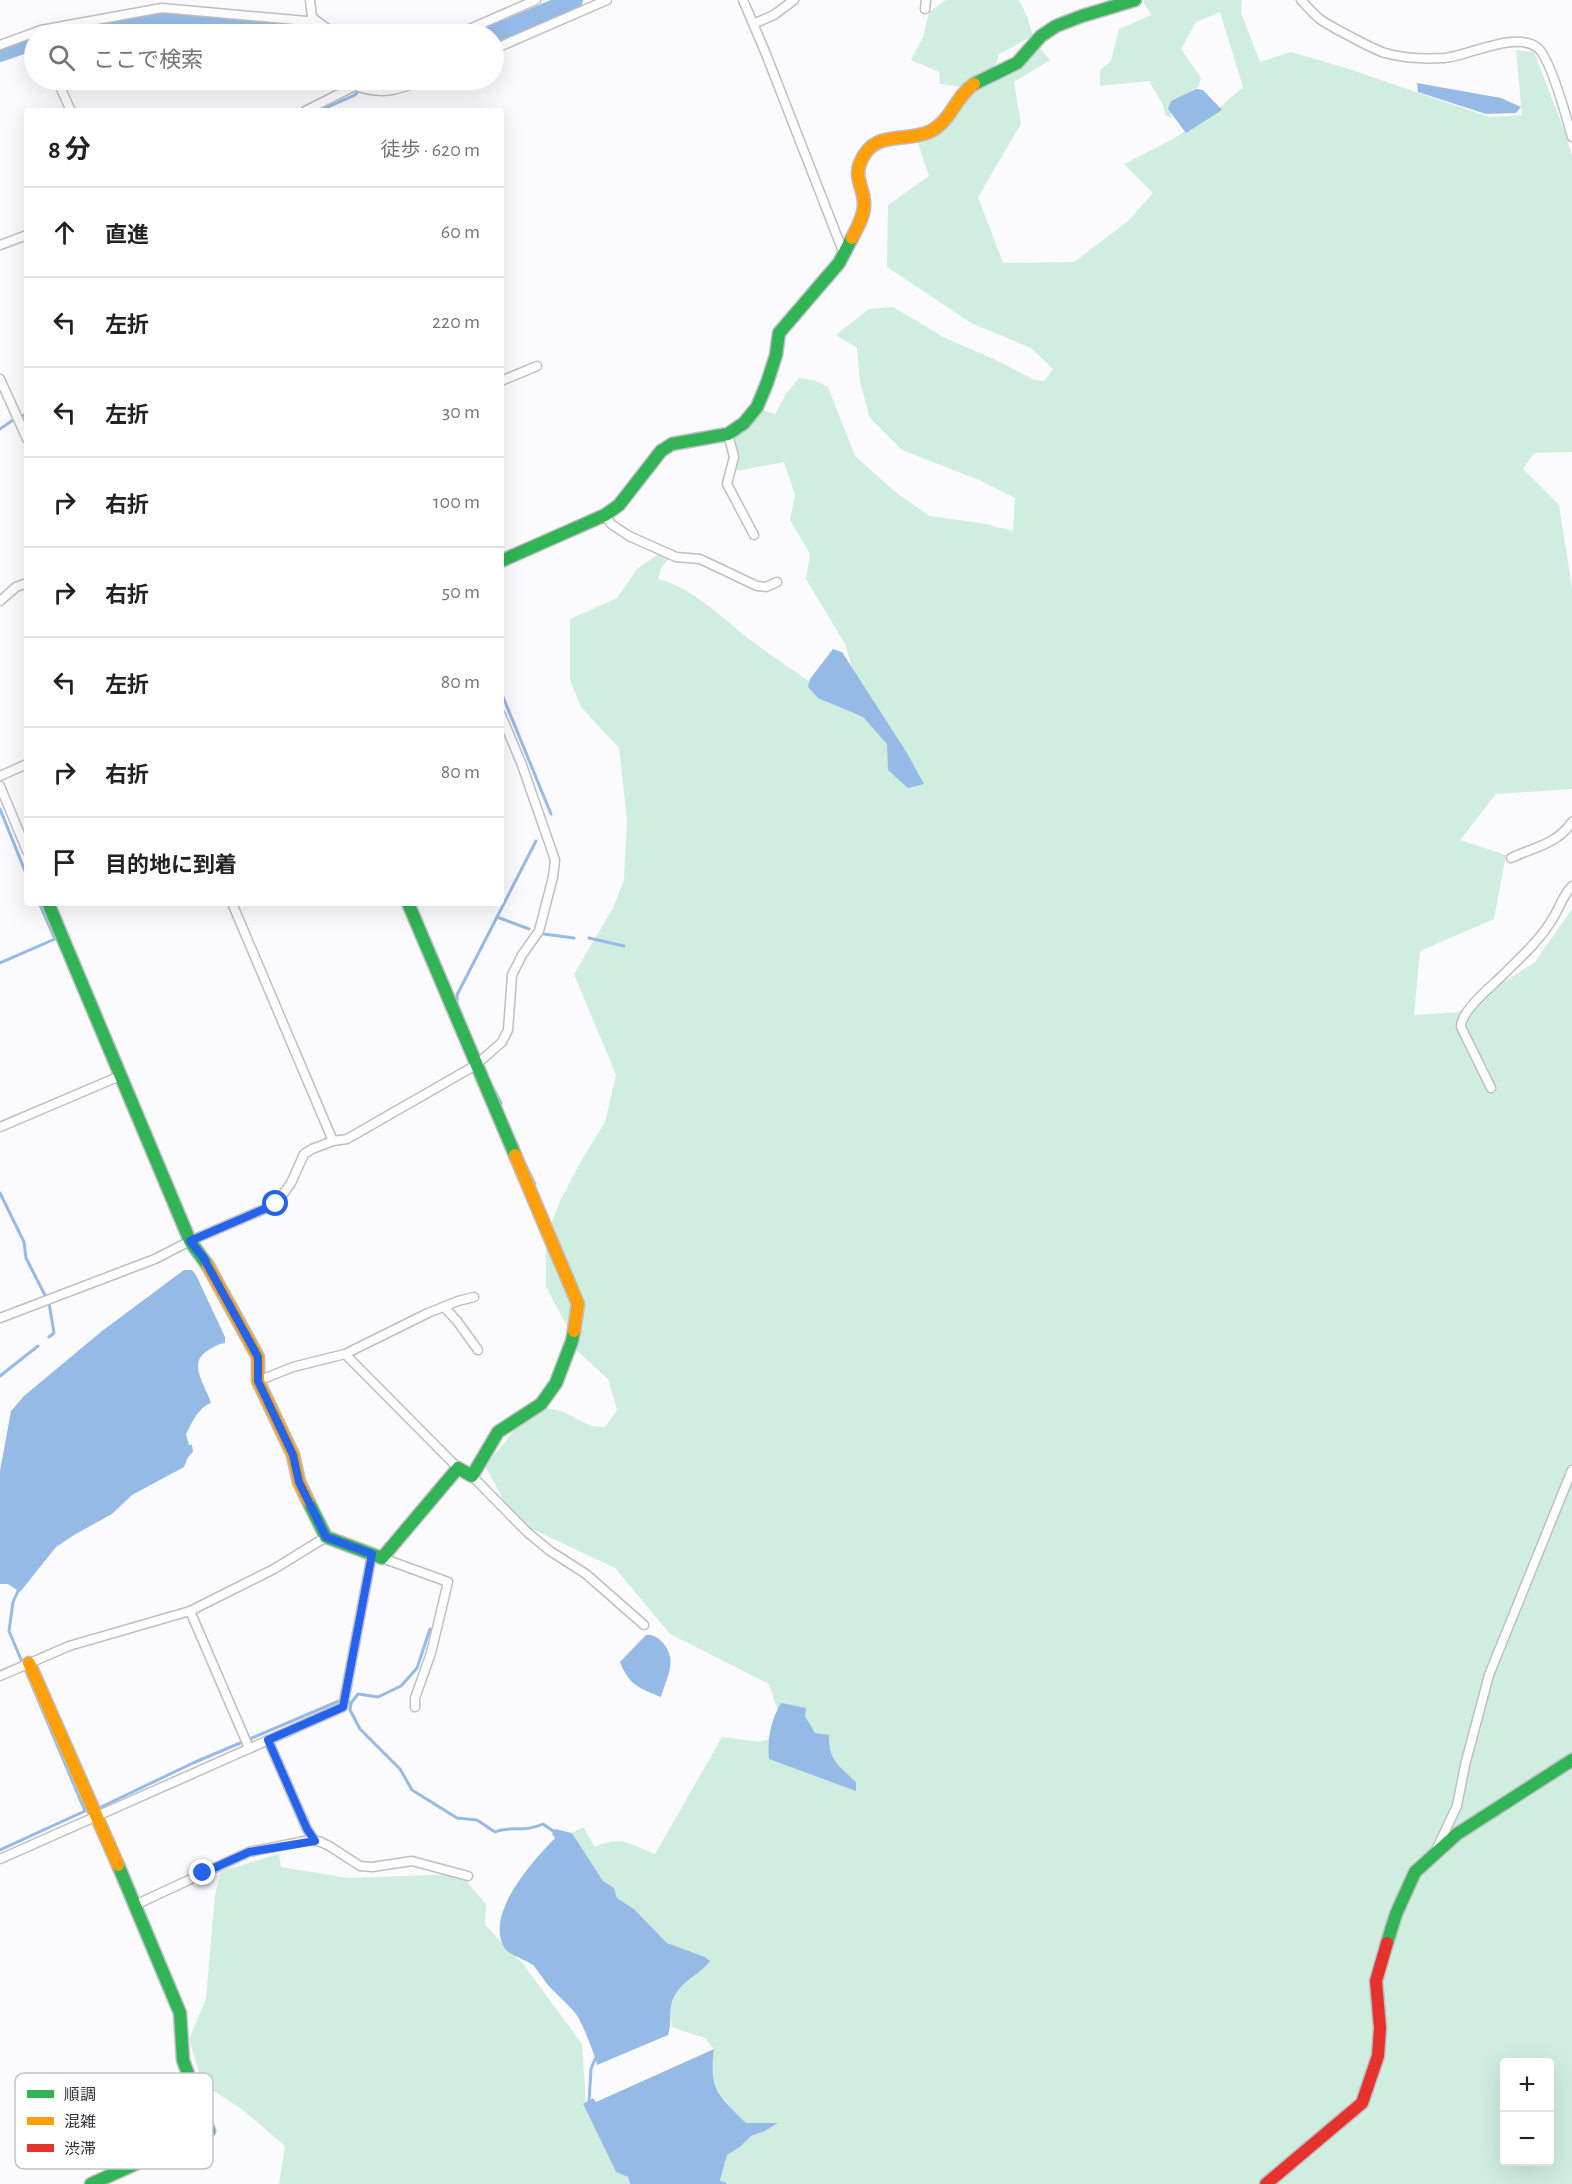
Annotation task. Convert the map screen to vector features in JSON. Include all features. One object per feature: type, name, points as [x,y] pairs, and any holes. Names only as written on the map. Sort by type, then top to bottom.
[{"type":"street","points":[[310,0],[312,17],[321,24]]},
{"type":"street","points":[[481,24],[536,0]]},
{"type":"street","points":[[504,45],[607,0]]},
{"type":"street","points":[[743,0],[844,254]]},
{"type":"street","points":[[753,24],[774,15],[794,0]]},
{"type":"street","points":[[504,560],[605,515],[619,505],[661,452],[672,444],[728,434],[744,423],[757,407],[776,355],[779,333],[839,263],[844,254],[865,208],[858,180],[858,167],[864,154],[873,145],[885,138],[930,132],[974,83],[1004,72],[1018,63],[1040,37],[1084,15],[1135,0]]},
{"type":"street","points":[[1301,0],[1322,21],[1383,52],[1413,57],[1446,58],[1490,46],[1515,42],[1530,44],[1539,49],[1549,69],[1565,110],[1572,137]]},
{"type":"street","points":[[82,24],[162,8],[318,22]]},
{"type":"street","points":[[0,45],[24,38]]},
{"type":"street","points":[[61,90],[69,108]]},
{"type":"street","points":[[311,108],[344,90]]},
{"type":"street","points":[[369,90],[386,92],[392,90]]},
{"type":"street","points":[[0,245],[24,236]]},
{"type":"street","points":[[504,380],[537,366]]},
{"type":"street","points":[[0,379],[24,432]]},
{"type":"street","points":[[728,434],[734,457],[727,484],[754,535]]},
{"type":"street","points":[[605,515],[611,524],[629,536],[676,557],[700,559],[758,586],[766,587],[777,582]]},
{"type":"street","points":[[0,601],[16,587],[24,584]]},
{"type":"street","points":[[0,1318],[155,1259],[190,1241],[276,1204],[291,1183],[304,1154],[333,1141],[347,1139],[476,1065],[502,1042],[508,1030],[512,975],[538,931],[554,877],[555,860],[522,765],[504,722]]},
{"type":"street","points":[[0,776],[24,765]]},
{"type":"street","points":[[0,786],[24,844]]},
{"type":"street","points":[[1511,858],[1556,840],[1572,822]]},
{"type":"street","points":[[1491,1089],[1461,1027],[1461,1021],[1472,1006],[1538,938],[1572,886]]},
{"type":"street","points":[[49,906],[190,1241],[203,1257],[248,1335],[258,1357],[258,1381],[293,1455],[299,1482],[326,1537],[448,1582],[430,1653],[415,1698],[415,1707]]},
{"type":"street","points":[[233,906],[333,1141]]},
{"type":"street","points":[[409,906],[578,1304],[572,1341],[556,1383],[541,1404],[498,1432],[471,1476]]},
{"type":"street","points":[[0,1127],[120,1076]]},
{"type":"street","points":[[258,1381],[292,1367],[345,1354],[444,1307],[474,1297]]},
{"type":"street","points":[[444,1307],[478,1350]]},
{"type":"street","points":[[345,1354],[458,1468],[495,1497],[527,1532],[550,1551],[586,1574],[644,1625]]},
{"type":"street","points":[[0,1859],[343,1707],[377,1556],[458,1468]]},
{"type":"street","points":[[1434,1855],[1457,1806],[1465,1765],[1489,1675],[1572,1470]]},
{"type":"street","points":[[0,1676],[69,1646],[190,1611],[274,1569],[326,1537]]},
{"type":"street","points":[[190,1611],[249,1748]]},
{"type":"street","points":[[29,1663],[97,1815],[180,2013],[183,2060],[188,2073]]},
{"type":"street","points":[[268,1740],[307,1829],[315,1841]]},
{"type":"street","points":[[1266,2184],[1362,2103],[1378,2056],[1380,2028],[1376,1982],[1396,1914],[1415,1872],[1457,1834],[1572,1760]]},
{"type":"street","points":[[135,1905],[249,1852],[315,1841],[331,1847],[360,1866],[372,1867],[412,1861],[468,1876]]},
{"type":"street","points":[[91,2184],[124,2169]]},
{"type":"green space","points":[[946,0],[1019,0],[1033,36],[999,54],[994,72],[962,87],[940,84],[939,72],[911,60],[923,37],[929,12]]},
{"type":"green space","points":[[1145,0],[1242,0],[1241,13],[1260,62],[1291,52],[1349,69],[1489,117],[1522,115],[1516,50],[1534,52],[1572,156],[1572,452],[1534,453],[1523,469],[1559,505],[1572,588],[1572,789],[1496,794],[1460,840],[1506,855],[1494,919],[1420,951],[1414,1015],[1458,1012],[1535,962],[1572,909],[1572,2184],[719,2184],[727,2155],[751,2136],[765,2131],[776,2123],[746,2123],[718,2091],[713,2074],[714,2049],[705,2038],[671,2027],[671,2005],[674,1997],[685,1982],[704,1968],[705,1957],[667,1943],[634,1909],[617,1898],[614,1888],[603,1881],[572,1833],[583,1827],[595,1847],[619,1841],[655,1854],[722,1737],[760,1742],[785,1733],[769,1684],[670,1634],[615,1568],[515,1521],[485,1466],[518,1426],[545,1408],[561,1411],[591,1426],[605,1427],[617,1410],[608,1379],[574,1348],[568,1328],[546,1287],[546,1237],[560,1201],[605,1122],[616,1075],[574,974],[613,908],[624,880],[627,820],[619,748],[581,707],[570,680],[570,619],[617,598],[637,569],[660,553],[669,558],[661,569],[658,579],[671,583],[696,597],[753,642],[852,710],[861,696],[845,644],[806,579],[810,554],[790,520],[795,495],[784,462],[737,471],[737,455],[732,435],[760,409],[775,414],[786,394],[799,378],[814,380],[828,387],[855,456],[893,490],[929,516],[981,523],[1013,531],[1015,498],[979,480],[902,450],[870,418],[860,382],[857,348],[836,335],[869,309],[893,307],[945,338],[996,360],[1034,380],[1044,381],[1053,369],[1031,348],[971,323],[887,267],[888,205],[929,176],[917,140],[977,85],[1039,47],[1050,60],[1014,82],[1021,124],[978,197],[1003,263],[1074,262],[1127,222],[1153,193],[1124,164],[1173,139],[1210,116],[1243,87],[1220,12],[1196,22],[1181,49],[1201,78],[1198,87],[1172,102],[1170,109],[1172,118],[1165,115],[1163,105],[1149,81],[1100,86],[1100,70],[1111,61],[1119,29],[1152,15],[1143,2]]},
{"type":"green space","points":[[279,1854],[281,1867],[348,1878],[460,1874],[486,1904],[485,1925],[524,1965],[582,2044],[586,2103],[583,2105],[616,2172],[628,2177],[630,2184],[279,2184],[285,2146],[243,2110],[213,2090],[213,2073],[199,2073],[189,2039],[206,1999],[215,1895],[221,1871]]},
{"type":"water","points":[[1417,83],[1501,98],[1521,107],[1516,113],[1486,114],[1418,92]]},
{"type":"water","points":[[1196,89],[1203,90],[1222,110],[1186,133],[1168,109],[1171,101]]},
{"type":"water","points":[[833,649],[842,652],[907,753],[924,784],[908,788],[888,770],[887,744],[863,717],[818,698],[808,687],[810,679]]},
{"type":"water","points":[[184,1270],[192,1270],[196,1275],[225,1337],[225,1343],[207,1351],[198,1362],[198,1369],[211,1403],[199,1411],[186,1434],[193,1452],[184,1467],[132,1495],[112,1514],[56,1547],[20,1592],[8,1584],[0,1584],[0,1471],[11,1411],[24,1396],[102,1331]]},
{"type":"water","points":[[646,1635],[661,1641],[670,1656],[670,1669],[661,1697],[631,1681],[620,1662]]},
{"type":"water","points":[[781,1703],[806,1708],[805,1716],[815,1733],[829,1735],[830,1751],[840,1767],[856,1782],[856,1791],[769,1759],[770,1730]]},
{"type":"water","points":[[555,1829],[572,1833],[603,1881],[614,1888],[617,1898],[634,1909],[667,1943],[710,1961],[675,1995],[671,2006],[668,2035],[597,2065],[576,2014],[548,1985],[534,1966],[506,1950],[500,1933],[501,1919],[514,1888],[555,1838],[552,1834]]},
{"type":"water","points":[[714,2049],[713,2074],[722,2098],[746,2123],[778,2123],[751,2136],[727,2155],[719,2184],[630,2184],[628,2177],[616,2172],[583,2104],[593,2098],[596,2102]]},
{"type":"waterway","points":[[504,29],[574,0]]},
{"type":"waterway","points":[[131,24],[156,20],[205,24]]},
{"type":"waterway","points":[[0,53],[24,45]]},
{"type":"waterway","points":[[326,108],[355,95],[359,90]]},
{"type":"waterway","points":[[0,429],[24,415]]},
{"type":"waterway","points":[[504,699],[551,814]]},
{"type":"waterway","points":[[0,809],[24,869]]},
{"type":"waterway","points":[[504,903],[536,841]]},
{"type":"waterway","points":[[0,963],[55,939],[40,906]]},
{"type":"waterway","points":[[457,1006],[457,995],[503,906]]},
{"type":"waterway","points":[[497,917],[529,929]]},
{"type":"waterway","points":[[544,934],[574,938]]},
{"type":"waterway","points":[[589,938],[624,946]]},
{"type":"waterway","points":[[492,1086],[501,1103],[500,1110]]},
{"type":"waterway","points":[[511,1132],[519,1152]]},
{"type":"waterway","points":[[525,1164],[535,1184]]},
{"type":"waterway","points":[[0,1193],[24,1242],[26,1258],[49,1303],[54,1333],[49,1337]]},
{"type":"waterway","points":[[0,1376],[38,1346]]},
{"type":"waterway","points":[[0,1850],[85,1811],[9,1631],[13,1602],[18,1591]]},
{"type":"waterway","points":[[99,1808],[193,1763],[339,1701],[351,1703],[358,1694],[378,1697],[401,1686],[417,1668],[430,1629]]},
{"type":"waterway","points":[[351,1703],[350,1710],[360,1729],[400,1769],[412,1790],[457,1818],[477,1820],[495,1832],[536,1827],[543,1824],[553,1831]]},
{"type":"waterway","points":[[85,1811],[92,1809]]},
{"type":"waterway","points":[[589,2102],[591,2069],[595,2059]]},
{"type":"waterway","points":[[719,2182],[725,2184]]},
{"type":"traffic: fast","points":[[974,84],[1017,63],[1041,36],[1056,26],[1135,0]]},
{"type":"traffic: fast","points":[[504,560],[605,515],[619,505],[661,451],[672,444],[728,434],[744,423],[757,407],[767,383],[776,355],[779,333],[839,263],[852,238]]},
{"type":"traffic: fast","points":[[49,906],[190,1241],[208,1266]]},
{"type":"traffic: fast","points":[[409,906],[515,1155]]},
{"type":"traffic: fast","points":[[308,1501],[326,1537],[382,1558],[458,1468],[472,1476],[498,1432],[541,1404],[556,1383],[574,1331]]},
{"type":"traffic: fast","points":[[1387,1943],[1396,1914],[1415,1872],[1457,1834],[1572,1760]]},
{"type":"traffic: fast","points":[[118,1865],[180,2013],[183,2060],[188,2073]]},
{"type":"traffic: fast","points":[[91,2184],[124,2169]]},
{"type":"traffic: slow","points":[[852,238],[864,208],[858,168],[866,152],[881,141],[921,135],[938,127],[962,95],[974,84]]},
{"type":"traffic: slow","points":[[515,1155],[578,1304],[574,1331]]},
{"type":"traffic: slow","points":[[208,1266],[258,1357],[258,1381],[293,1455],[299,1482],[308,1501]]},
{"type":"traffic: slow","points":[[29,1663],[118,1865]]},
{"type":"traffic: jam","points":[[1266,2184],[1362,2103],[1378,2056],[1380,2028],[1376,1981],[1387,1943]]},
{"type":"route","points":[[203,1873],[249,1852],[310,1840],[315,1841],[307,1829],[268,1740],[343,1707],[372,1554],[326,1537],[299,1482],[293,1455],[258,1381],[258,1357],[248,1335],[203,1257],[190,1241],[276,1204]]}]
